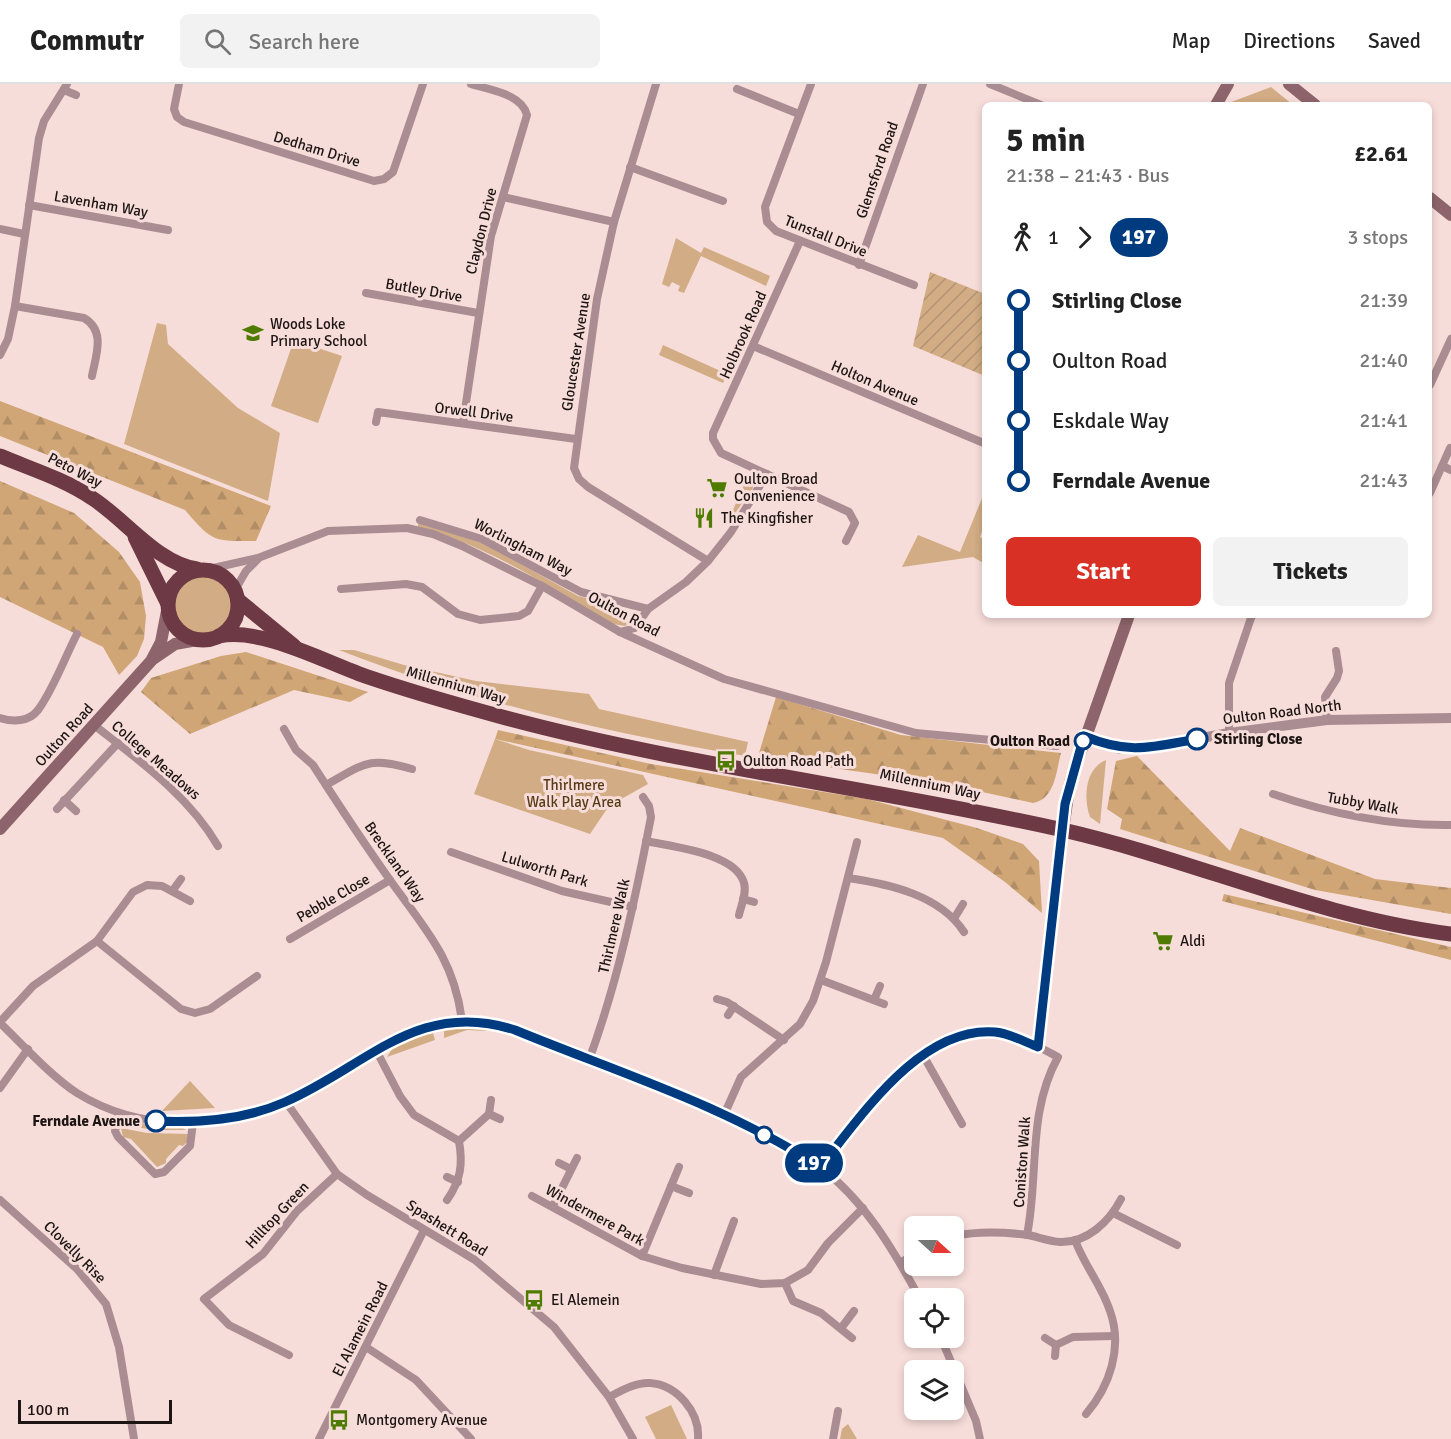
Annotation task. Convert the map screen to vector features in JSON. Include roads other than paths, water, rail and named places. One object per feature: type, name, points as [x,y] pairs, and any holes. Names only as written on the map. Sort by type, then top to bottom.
[{"type":"highway","name":"Peto Way","points":[[0,456],[50,476],[90,496],[174,563],[203,569]]},
{"type":"highway","name":"Peto Way","points":[[129,527],[143,550],[167,607]]},
{"type":"highway","points":[[203,569],[225,577],[237,595],[232,625],[219,636],[197,640],[181,633],[170,620],[167,607],[173,584],[188,572],[203,569]]},
{"type":"highway","name":"Millennium Way","points":[[237,595],[296,648]]},
{"type":"highway","name":"Millennium Way","points":[[219,636],[234,633],[296,648],[360,674],[451,704],[620,747],[846,786],[1063,830],[1313,905],[1407,928],[1451,934]]},
{"type":"main road","points":[[1217,102],[1223,84]]},
{"type":"main road","points":[[1217,102],[1228,84]]},
{"type":"main road","points":[[1289,84],[1311,102]]},
{"type":"main road","points":[[1432,200],[1451,215]]},
{"type":"main road","name":"Oulton Road","points":[[0,829],[150,661],[161,642],[167,607]]},
{"type":"main road","points":[[1063,830],[1070,782],[1084,736],[1128,618]]},
{"type":"main road","name":"Oulton Road","points":[[150,661],[175,644],[197,640]]},
{"type":"street","name":"Dedham Drive","points":[[179,84],[174,109],[177,117],[184,122],[375,181],[384,179],[393,172],[423,84]]},
{"type":"street","name":"Claydon Drive","points":[[463,423],[491,236],[525,127],[525,106],[519,100],[471,84]]},
{"type":"street","name":"Gloucester Avenue","points":[[656,84],[614,222],[597,299],[576,439],[574,468],[584,483],[708,561]]},
{"type":"street","name":"Tunstall Drive","points":[[811,84],[765,211],[767,222],[776,231],[915,285]]},
{"type":"street","name":"Glemsford Road","points":[[859,265],[922,84]]},
{"type":"street","points":[[990,84],[1034,102]]},
{"type":"street","points":[[0,355],[8,339],[15,306],[24,234],[44,121],[65,87],[76,95]]},
{"type":"street","points":[[737,89],[799,114]]},
{"type":"street","points":[[630,167],[723,201]]},
{"type":"street","points":[[502,197],[614,222]]},
{"type":"street","name":"Lavenham Way","points":[[29,205],[168,230]]},
{"type":"street","points":[[0,229],[24,234]]},
{"type":"street","name":"Holbrook Road","points":[[767,474],[721,453],[713,439],[713,433],[800,241]]},
{"type":"street","name":"Butley Drive","points":[[366,293],[478,313]]},
{"type":"street","points":[[15,306],[84,318],[92,322],[99,339],[92,376]]},
{"type":"street","points":[[1432,381],[1451,339]]},
{"type":"street","name":"Holton Avenue","points":[[753,346],[982,442]]},
{"type":"street","name":"Orwell Drive","points":[[376,422],[378,412],[576,439]]},
{"type":"street","points":[[1432,488],[1450,448]]},
{"type":"street","points":[[1442,466],[1451,470]]},
{"type":"street","points":[[620,632],[635,628],[648,609],[686,582],[708,561],[731,532],[767,474],[849,512],[855,523],[846,541]]},
{"type":"street","name":"Worlingham Way","points":[[420,519],[482,539],[581,592],[648,609]]},
{"type":"street","name":"Oulton Road","points":[[203,569],[258,558],[328,531],[407,528],[432,534],[462,546],[542,586],[620,632],[724,679],[916,733],[1057,746]]},
{"type":"street","points":[[237,595],[246,571],[258,558]]},
{"type":"street","points":[[341,589],[406,584],[430,593],[458,614],[480,620],[519,616],[528,611],[542,586]]},
{"type":"street","points":[[1229,733],[1229,682],[1251,618]]},
{"type":"street","points":[[0,718],[9,721],[25,719],[38,711],[77,634]]},
{"type":"street","points":[[1327,720],[1325,697],[1338,678],[1339,671],[1336,651]]},
{"type":"street","name":"Oulton Road North","points":[[1084,736],[1120,749],[1141,749],[1229,733],[1327,720],[1451,718]]},
{"type":"street","name":"College Meadows","points":[[94,725],[118,743],[199,815],[218,846]]},
{"type":"street","name":"Breckland Way","points":[[284,729],[296,750],[313,765],[390,880],[424,925],[452,973],[462,1021]]},
{"type":"street","points":[[57,809],[118,743]]},
{"type":"street","points":[[326,784],[366,763],[384,760],[412,769]]},
{"type":"street","name":"Tubby Walk","points":[[1273,794],[1313,808],[1365,819],[1451,825]]},
{"type":"street","name":"Thirlmere Walk","points":[[589,1060],[611,999],[633,907],[651,817],[649,806],[643,797]]},
{"type":"street","points":[[64,800],[76,811]]},
{"type":"street","points":[[820,1167],[876,1099],[902,1071],[923,1055],[972,1034],[995,1032],[1038,1047],[1063,830]]},
{"type":"street","points":[[646,841],[722,859],[738,871],[745,885],[739,915]]},
{"type":"street","points":[[724,1115],[741,1077],[784,1041],[800,1024],[821,980],[857,842]]},
{"type":"street","name":"Lulworth Park","points":[[452,852],[536,883],[633,907]]},
{"type":"street","points":[[848,878],[904,890],[955,917],[964,932]]},
{"type":"street","points":[[173,890],[181,879]]},
{"type":"street","name":"Pebble Close","points":[[290,939],[390,880]]},
{"type":"street","points":[[190,901],[173,890],[147,885],[133,892],[97,941],[33,986],[0,1022],[76,1092],[119,1115],[148,1121],[193,1123],[248,1115],[286,1102],[417,1029],[462,1021],[499,1024],[724,1115],[793,1149],[820,1167],[863,1208],[886,1237],[914,1288]]},
{"type":"street","points":[[743,899],[754,902]]},
{"type":"street","points":[[955,917],[963,904]]},
{"type":"street","points":[[97,941],[181,1009],[195,1013],[210,1009],[257,976]]},
{"type":"street","points":[[821,980],[884,1004]]},
{"type":"street","points":[[874,1000],[880,986]]},
{"type":"street","points":[[717,999],[734,1006],[784,1041]]},
{"type":"street","points":[[728,1015],[734,1006]]},
{"type":"street","name":"Coniston Walk","points":[[1027,1235],[1032,1209],[1033,1150],[1037,1116],[1046,1078],[1058,1057],[1038,1047]]},
{"type":"street","points":[[0,1088],[28,1049]]},
{"type":"street","points":[[376,1050],[400,1096],[414,1115],[459,1141],[463,1159],[458,1182],[447,1200]]},
{"type":"street","points":[[923,1055],[963,1124]]},
{"type":"street","points":[[459,1141],[489,1114],[491,1100]]},
{"type":"street","name":"Spashett Road","points":[[286,1102],[337,1174],[475,1260],[554,1327],[609,1397],[631,1438]]},
{"type":"street","points":[[489,1114],[500,1119]]},
{"type":"street","points":[[119,1115],[115,1131],[118,1137],[155,1174],[164,1172],[190,1146],[193,1123]]},
{"type":"street","points":[[553,1206],[577,1158]]},
{"type":"street","points":[[558,1163],[571,1169]]},
{"type":"street","points":[[642,1256],[679,1167]]},
{"type":"street","name":"Hilltop Green","points":[[289,1355],[228,1324],[204,1299],[262,1254],[297,1211],[337,1174]]},
{"type":"street","points":[[447,1177],[458,1182]]},
{"type":"street","points":[[671,1186],[689,1193]]},
{"type":"street","name":"Windermere Park","points":[[532,1196],[642,1256],[714,1275],[761,1284],[785,1283]]},
{"type":"street","points":[[964,1235],[993,1233],[1027,1235],[1059,1242],[1075,1240],[1097,1229],[1113,1213],[1121,1199]]},
{"type":"street","name":"Clovelly Rise","points":[[0,1200],[70,1261],[106,1304],[123,1367],[134,1439]]},
{"type":"street","points":[[852,1338],[842,1327],[821,1313],[793,1301],[785,1283],[808,1270],[828,1243],[863,1208]]},
{"type":"street","points":[[1113,1213],[1177,1245]]},
{"type":"street","points":[[714,1275],[734,1221]]},
{"type":"street","name":"El Alamein Road","points":[[318,1439],[424,1230]]},
{"type":"street","points":[[1075,1240],[1110,1310],[1114,1336],[1109,1377],[1099,1398],[1086,1414]]},
{"type":"street","points":[[900,1263],[904,1261]]},
{"type":"street","points":[[842,1327],[854,1311]]},
{"type":"street","points":[[1056,1345],[1073,1337],[1114,1336]]},
{"type":"street","points":[[1045,1338],[1056,1345]]},
{"type":"street","points":[[1055,1356],[1056,1345]]},
{"type":"street","points":[[366,1347],[416,1380],[471,1439]]},
{"type":"street","points":[[945,1348],[976,1421],[980,1439]]},
{"type":"street","points":[[609,1397],[648,1382],[669,1388],[686,1402],[697,1421],[698,1439]]},
{"type":"street","points":[[833,1439],[838,1411]]},
{"type":"place","name":"Woods Loke Primary School","points":[[253,333]]},
{"type":"place","name":"Oulton Broad Convenience","points":[[717,488]]},
{"type":"place","name":"The Kingfisher","points":[[704,518]]},
{"type":"place","name":"Stirling Close","points":[[1197,739]]},
{"type":"place","name":"Oulton Road","points":[[1083,741]]},
{"type":"place","name":"Oulton Road Path","points":[[726,761]]},
{"type":"place","name":"Aldi","points":[[1163,941]]},
{"type":"place","name":"Ferndale Avenue","points":[[156,1121]]},
{"type":"place","name":"El Alemein","points":[[534,1300]]},
{"type":"place","name":"Montgomery Avenue","points":[[339,1420]]},
{"type":"park label","name":"Thirlmere Walk Play Area","points":[[574,794]]}]
